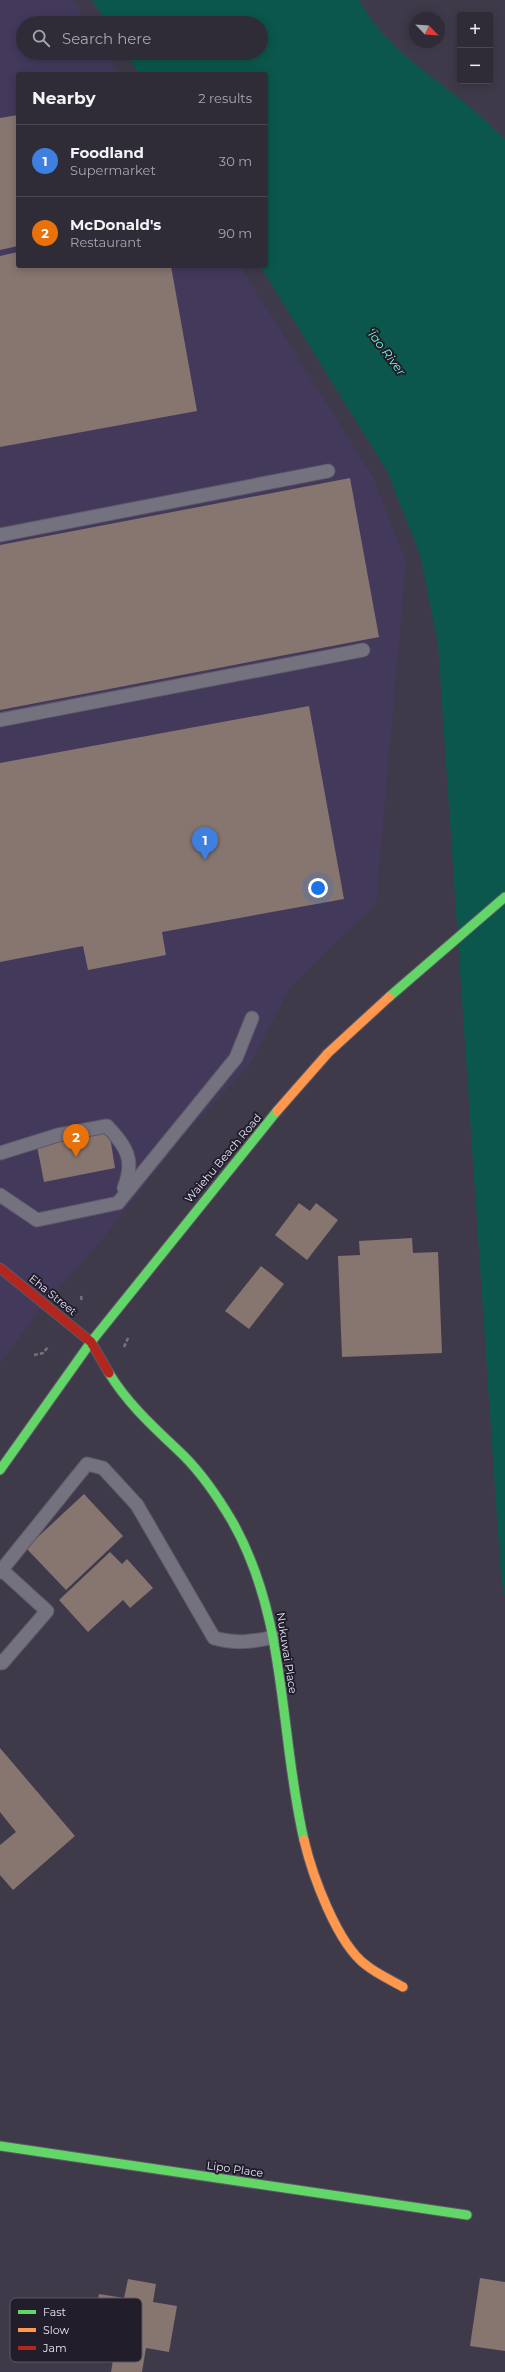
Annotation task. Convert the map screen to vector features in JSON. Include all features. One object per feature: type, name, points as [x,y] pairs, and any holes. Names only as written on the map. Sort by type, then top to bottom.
[{"type":"street","name":"Waiehu Beach Road","points":[[0,1470],[91,1342],[224,1174],[328,1053],[426,963],[505,897]]},
{"type":"street","name":"Eha Street","points":[[0,1268],[91,1342]]},
{"type":"street","name":"Nukuwai Place","points":[[91,1342],[118,1388],[156,1431],[185,1457],[210,1488],[232,1521],[250,1556],[264,1593],[274,1637],[297,1809],[308,1856],[325,1900],[346,1944],[365,1964],[402,1986]]},
{"type":"street","name":"Lipo Place","points":[[0,2146],[467,2214]]},
{"type":"lane","points":[[0,535],[328,471]]},
{"type":"lane","points":[[0,720],[363,650]]},
{"type":"lane","points":[[0,1195],[37,1220],[118,1203],[236,1058],[252,1018]]},
{"type":"lane","points":[[0,1152],[58,1134],[108,1126],[124,1143],[130,1172],[118,1203]]},
{"type":"lane","points":[[0,1660],[2,1663],[47,1611],[1,1571],[86,1464],[103,1468],[136,1505],[214,1638],[233,1643],[247,1643],[274,1637]]},
{"type":"path","points":[[34,1355],[43,1353],[48,1347]]},
{"type":"shaded area","points":[[0,0],[73,0],[83,16],[16,16],[16,60],[110,60],[118,72],[16,72],[16,268],[241,268],[373,477],[406,562],[376,904],[291,986],[249,1066],[185,1134],[96,1247],[44,1304],[0,1364]]},
{"type":"water","name":"ʻĪao River","points":[[92,0],[359,0],[369,17],[395,46],[409,59],[471,108],[505,139],[505,1598],[501,1578],[438,644],[420,555],[387,471],[261,268],[268,268],[268,72],[138,72],[130,60],[268,60],[268,16],[102,16]]},
{"type":"building","points":[[16,115],[16,246],[0,250],[0,118]]},
{"type":"building","points":[[16,252],[16,268],[171,268],[197,411],[0,447],[0,256]]},
{"type":"building","points":[[350,478],[379,637],[0,710],[0,545]]},
{"type":"building","points":[[309,706],[344,899],[162,932],[166,955],[88,970],[83,946],[0,962],[0,763]]},
{"type":"building","points":[[103,1133],[110,1137],[115,1168],[44,1182],[37,1146]]},
{"type":"building","points":[[299,1203],[310,1211],[316,1203],[338,1220],[307,1260],[275,1235]]},
{"type":"building","points":[[412,1238],[413,1253],[438,1252],[442,1353],[342,1357],[338,1256],[360,1255],[359,1241]]},
{"type":"building","points":[[261,1266],[284,1284],[249,1329],[225,1311]]},
{"type":"building","points":[[84,1494],[123,1536],[66,1590],[26,1548]]},
{"type":"building","points":[[110,1552],[122,1564],[127,1559],[153,1588],[130,1608],[123,1600],[88,1632],[59,1600]]},
{"type":"building","points":[[0,1748],[75,1836],[13,1890],[0,1875],[0,1845],[16,1832],[0,1812]]},
{"type":"building","points":[[480,2278],[505,2282],[505,2351],[470,2346]]},
{"type":"building","points":[[128,2279],[156,2284],[153,2302],[177,2306],[169,2352],[146,2348],[142,2372],[111,2372],[113,2362],[142,2362],[142,2298],[124,2298]]},
{"type":"building","points":[[99,2294],[124,2298],[98,2298]]},
{"type":"traffic: fast","points":[[389,997],[505,897]]},
{"type":"traffic: fast","points":[[0,1470],[91,1342],[277,1111]]},
{"type":"traffic: fast","points":[[109,1373],[134,1407],[191,1463],[204,1479],[232,1521],[250,1558],[263,1597],[273,1637],[280,1678],[296,1800],[304,1840]]},
{"type":"traffic: fast","points":[[0,2146],[467,2215]]},
{"type":"traffic: slow","points":[[277,1111],[328,1053],[389,997]]},
{"type":"traffic: slow","points":[[304,1840],[319,1889],[345,1941],[355,1955],[366,1965],[403,1987]]},
{"type":"traffic: jam","points":[[0,1268],[91,1342],[109,1373]]},
{"type":"place","name":"Foodland","points":[[205,860]]},
{"type":"place","name":"McDonald's","points":[[76,1157]]}]
